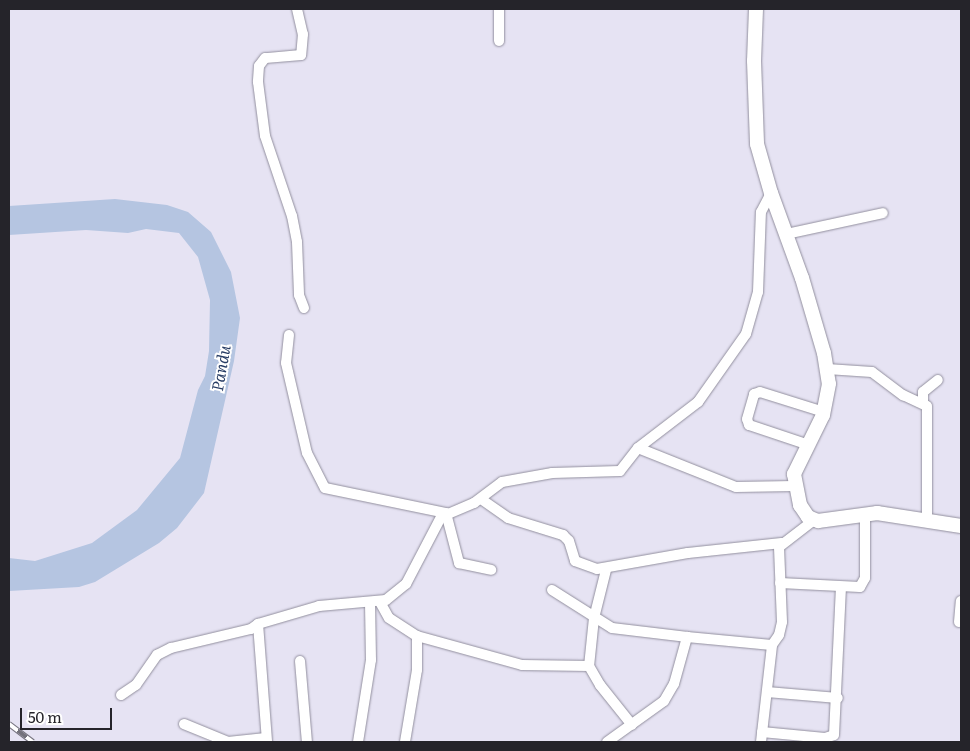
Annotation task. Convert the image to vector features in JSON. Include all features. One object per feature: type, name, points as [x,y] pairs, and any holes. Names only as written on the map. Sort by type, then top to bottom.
[{"type":"street","points":[[297,9],[303,34],[301,54],[265,58],[260,66],[258,82],[265,136],[292,216],[297,242],[299,295],[304,308]]},
{"type":"street","points":[[498,9],[499,41]]},
{"type":"street","points":[[756,9],[756,130],[771,193],[802,278],[827,369],[828,396],[824,412],[794,474],[794,486],[800,505],[814,520],[825,522],[865,515],[886,514],[961,526]]},
{"type":"street","points":[[121,695],[136,685],[164,650],[246,631],[258,624],[319,606],[380,602],[406,584],[437,523],[446,513],[481,499],[493,487],[520,478],[562,473],[615,473],[626,465],[638,448],[698,402],[746,334],[758,292],[761,212],[771,193]]},
{"type":"street","points":[[786,234],[883,213]]},
{"type":"street","points":[[289,335],[286,363],[307,453],[325,488],[446,513]]},
{"type":"street","points":[[827,369],[872,372],[904,395],[923,403],[930,412],[927,520]]},
{"type":"street","points":[[923,403],[922,392],[938,380]]},
{"type":"street","points":[[809,445],[749,425],[747,418],[754,394],[760,392],[824,412]]},
{"type":"street","points":[[638,448],[736,487],[794,486]]},
{"type":"street","points":[[481,499],[508,518],[563,535],[569,541],[574,561],[606,570],[657,557],[781,543],[814,520]]},
{"type":"street","points":[[446,513],[459,563],[491,570]]},
{"type":"street","points":[[780,583],[854,589],[864,583],[865,515]]},
{"type":"street","points":[[781,543],[781,630],[772,646],[761,737],[830,738],[836,731],[842,588]]},
{"type":"street","points":[[606,570],[594,618],[589,666],[600,685],[632,725]]},
{"type":"street","points":[[552,590],[612,628],[772,646]]},
{"type":"street","points":[[959,622],[961,601]]},
{"type":"street","points":[[380,602],[389,618],[417,636],[522,665],[589,666]]},
{"type":"street","points":[[358,742],[371,660],[370,603]]},
{"type":"street","points":[[184,724],[228,742],[266,740],[258,624]]},
{"type":"street","points":[[405,742],[417,670],[417,636]]},
{"type":"street","points":[[607,742],[632,725],[669,694],[687,637]]},
{"type":"street","points":[[300,661],[307,742]]},
{"type":"street","points":[[767,692],[838,698]]},
{"type":"water","name":"Pandu","points":[[115,199],[167,205],[188,212],[211,232],[231,272],[240,318],[234,361],[204,493],[177,528],[159,543],[95,582],[79,587],[9,591],[9,558],[35,561],[92,543],[137,510],[180,458],[198,390],[205,376],[209,351],[210,300],[198,257],[179,233],[146,229],[128,233],[86,230],[9,235],[9,206]]},
{"type":"railway","points":[[9,724],[33,742]]}]
